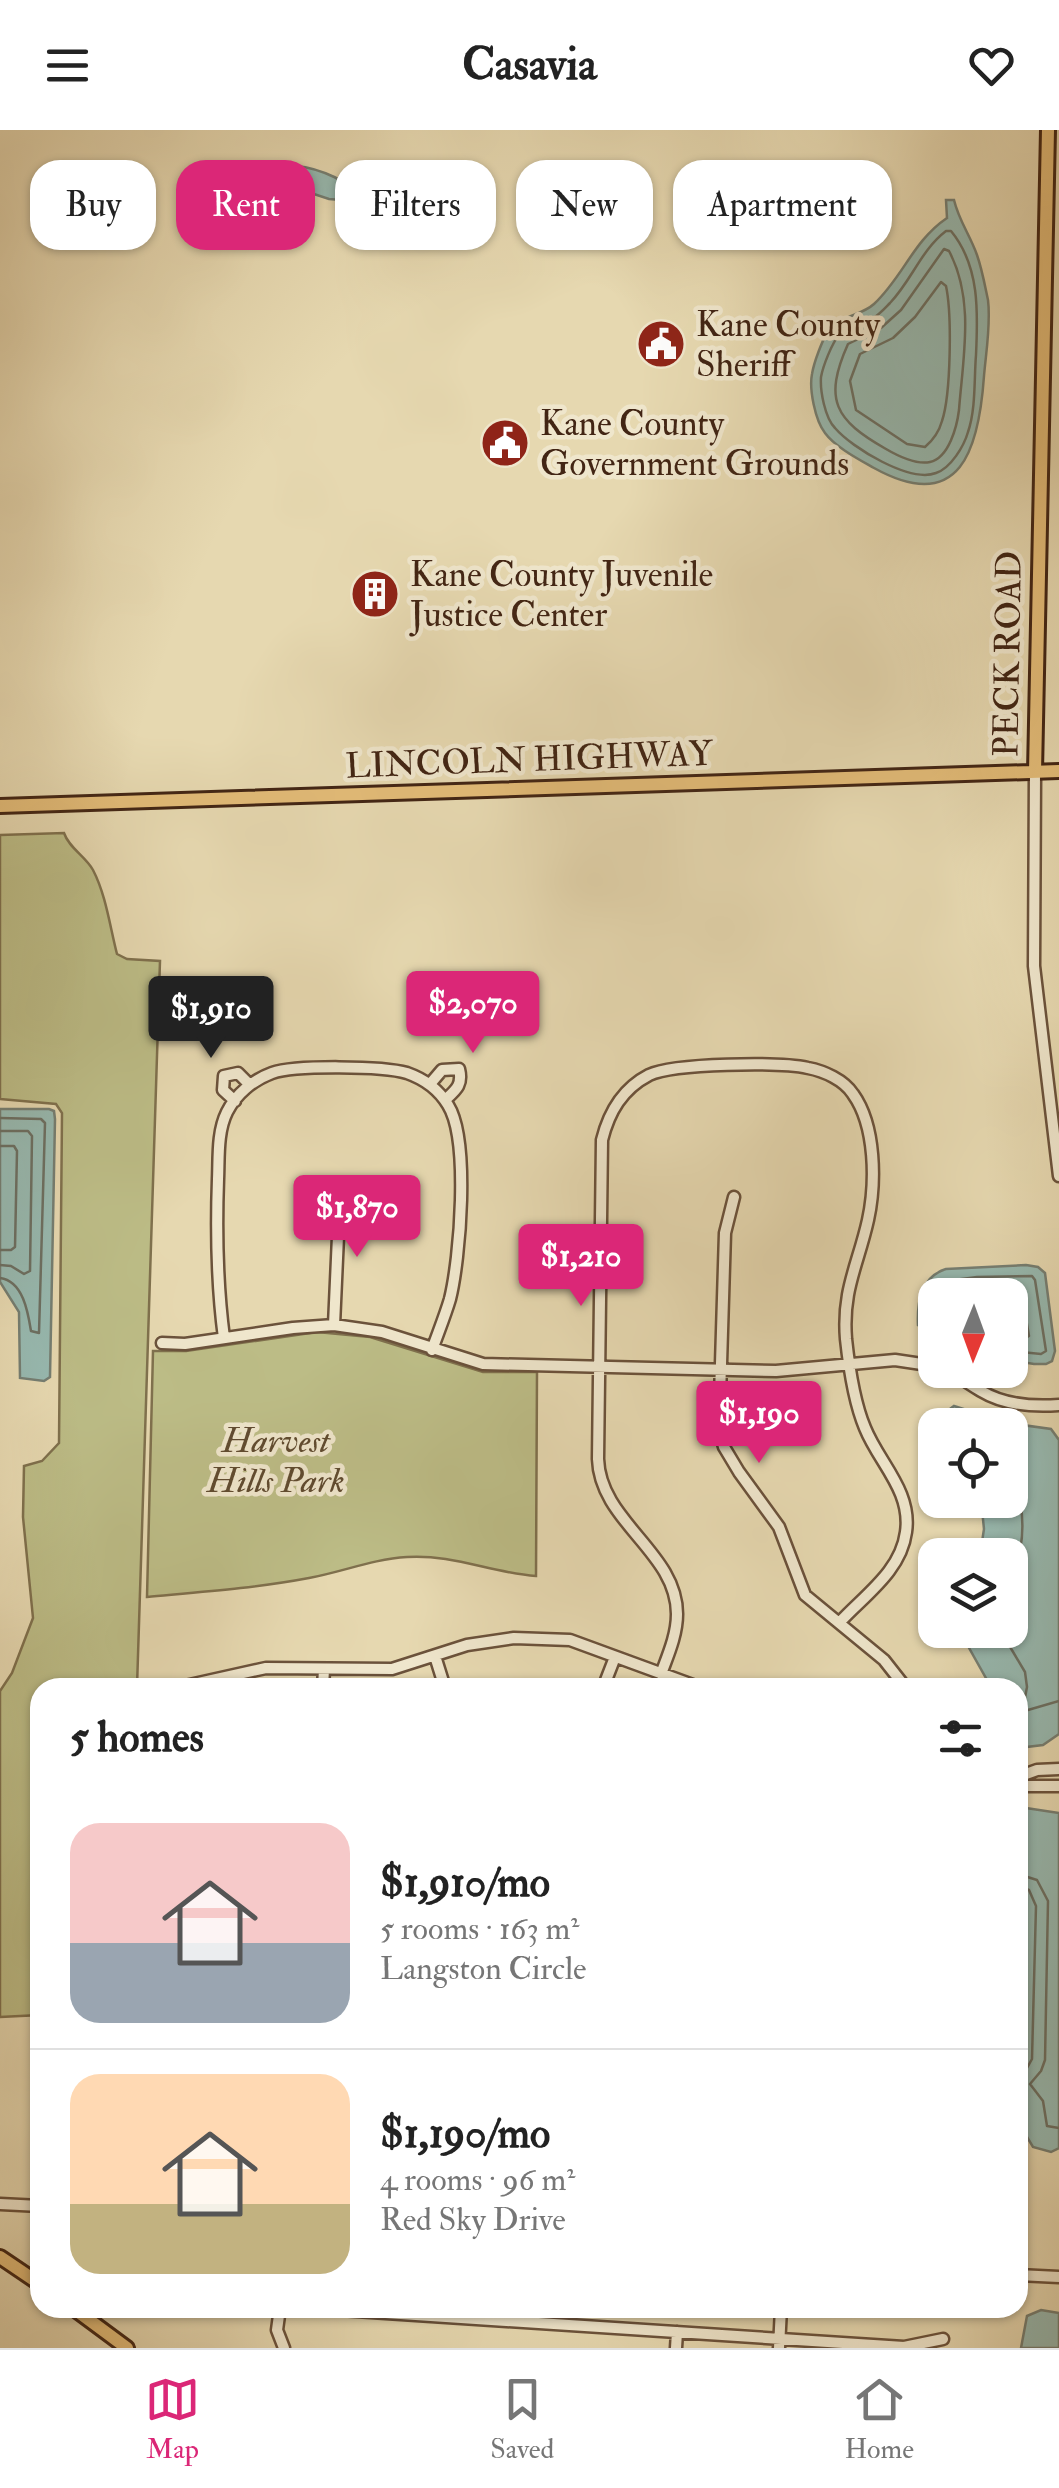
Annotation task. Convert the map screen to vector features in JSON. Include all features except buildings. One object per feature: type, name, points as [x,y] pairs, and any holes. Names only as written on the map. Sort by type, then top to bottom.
[{"type":"main road","name":"PECK ROAD","points":[[1036,772],[1048,130]]},
{"type":"main road","name":"LINCOLN HIGHWAY","points":[[0,806],[1059,772]]},
{"type":"main road","points":[[0,2258],[30,2278]]},
{"type":"main road","points":[[87,2318],[128,2348]]},
{"type":"street","name":"PECK ROAD","points":[[1036,772],[1034,966],[1059,1176]]},
{"type":"street","points":[[661,1674],[675,1635],[676,1603],[666,1575],[623,1520],[602,1483],[598,1459],[602,1140],[608,1118],[631,1087],[659,1071],[748,1066],[818,1070],[843,1083],[854,1094],[869,1132],[871,1196],[864,1237],[848,1281],[846,1341],[859,1413],[901,1494],[907,1528],[894,1565],[840,1622]]},
{"type":"street","points":[[224,1338],[216,1262],[218,1172],[221,1129],[235,1102],[249,1084],[274,1072],[390,1069],[430,1084],[457,1122],[460,1139],[460,1220],[450,1299],[432,1350]]},
{"type":"street","points":[[430,1084],[442,1070],[459,1070],[462,1080],[445,1100]]},
{"type":"street","points":[[235,1102],[223,1090],[224,1076],[238,1073],[249,1084]]},
{"type":"street","points":[[334,1326],[340,1192]]},
{"type":"street","points":[[734,1197],[725,1233],[719,1428],[724,1447],[779,1527],[805,1595],[884,1660],[898,1678]]},
{"type":"street","points":[[162,1343],[185,1344],[334,1326],[382,1332],[484,1364],[776,1371],[918,1362]]},
{"type":"street","points":[[975,1388],[1004,1401],[1059,1405]]},
{"type":"street","points":[[225,1678],[266,1668],[392,1669],[481,1641],[514,1638],[570,1640],[672,1678]]},
{"type":"street","points":[[436,1656],[442,1678]]},
{"type":"street","points":[[608,1678],[615,1657]]},
{"type":"street","points":[[323,1678],[324,1670]]},
{"type":"street","points":[[1028,1773],[1059,1769]]},
{"type":"street","points":[[1028,1786],[1059,1786]]},
{"type":"street","points":[[0,2204],[30,2206]]},
{"type":"street","points":[[1028,2275],[1059,2278]]},
{"type":"street","points":[[279,2318],[277,2330],[284,2348]]},
{"type":"street","points":[[463,2318],[779,2343],[904,2347],[943,2338]]},
{"type":"street","points":[[779,2343],[780,2318]]},
{"type":"street","points":[[676,2348],[678,2332]]},
{"type":"green space","points":[[64,833],[97,880],[117,954],[127,959],[160,961],[137,1678],[30,1678],[30,2016],[0,2017],[0,1691],[12,1673],[33,1618],[23,1517],[24,1466],[42,1461],[59,1443],[62,1113],[56,1104],[0,1099],[0,835]]},
{"type":"green space","name":"Harvest Hills Park","points":[[317,1332],[370,1337],[483,1372],[537,1372],[536,1576],[440,1558],[407,1557],[289,1581],[147,1597],[153,1351],[186,1351]]},
{"type":"water","points":[[315,170],[335,177],[335,199],[315,194]]},
{"type":"water","points":[[946,200],[954,200],[977,255],[988,300],[989,328],[981,403],[970,449],[960,467],[946,479],[927,484],[904,481],[874,468],[835,443],[818,420],[811,380],[828,331],[869,308],[884,293],[925,237],[947,218]]},
{"type":"water","points":[[0,1109],[54,1111],[50,1377],[44,1381],[20,1378],[19,1312],[0,1282]]},
{"type":"water","points":[[1026,1265],[1045,1273],[1055,1351],[1052,1361],[1028,1363],[1028,1278],[931,1278],[946,1269]]},
{"type":"water","points":[[1028,1426],[1051,1429],[1059,1440],[1059,1734],[1043,1745],[1028,1747],[1028,1678],[986,1678],[969,1648],[1028,1648],[1028,1538],[983,1538],[983,1518],[1028,1518]]},
{"type":"water","points":[[1028,1808],[1059,1813],[1059,2148],[1051,2152],[1033,2147],[1028,2139]]},
{"type":"water","points":[[1041,2310],[1059,2313],[1059,2348],[1021,2348],[1028,2316]]},
{"type":"place","name":"Kane County Sheriff","points":[[661,344]]},
{"type":"place","name":"Kane County Government Grounds","points":[[505,443]]},
{"type":"place","name":"Kane County Juvenile Justice Center","points":[[375,594]]}]
